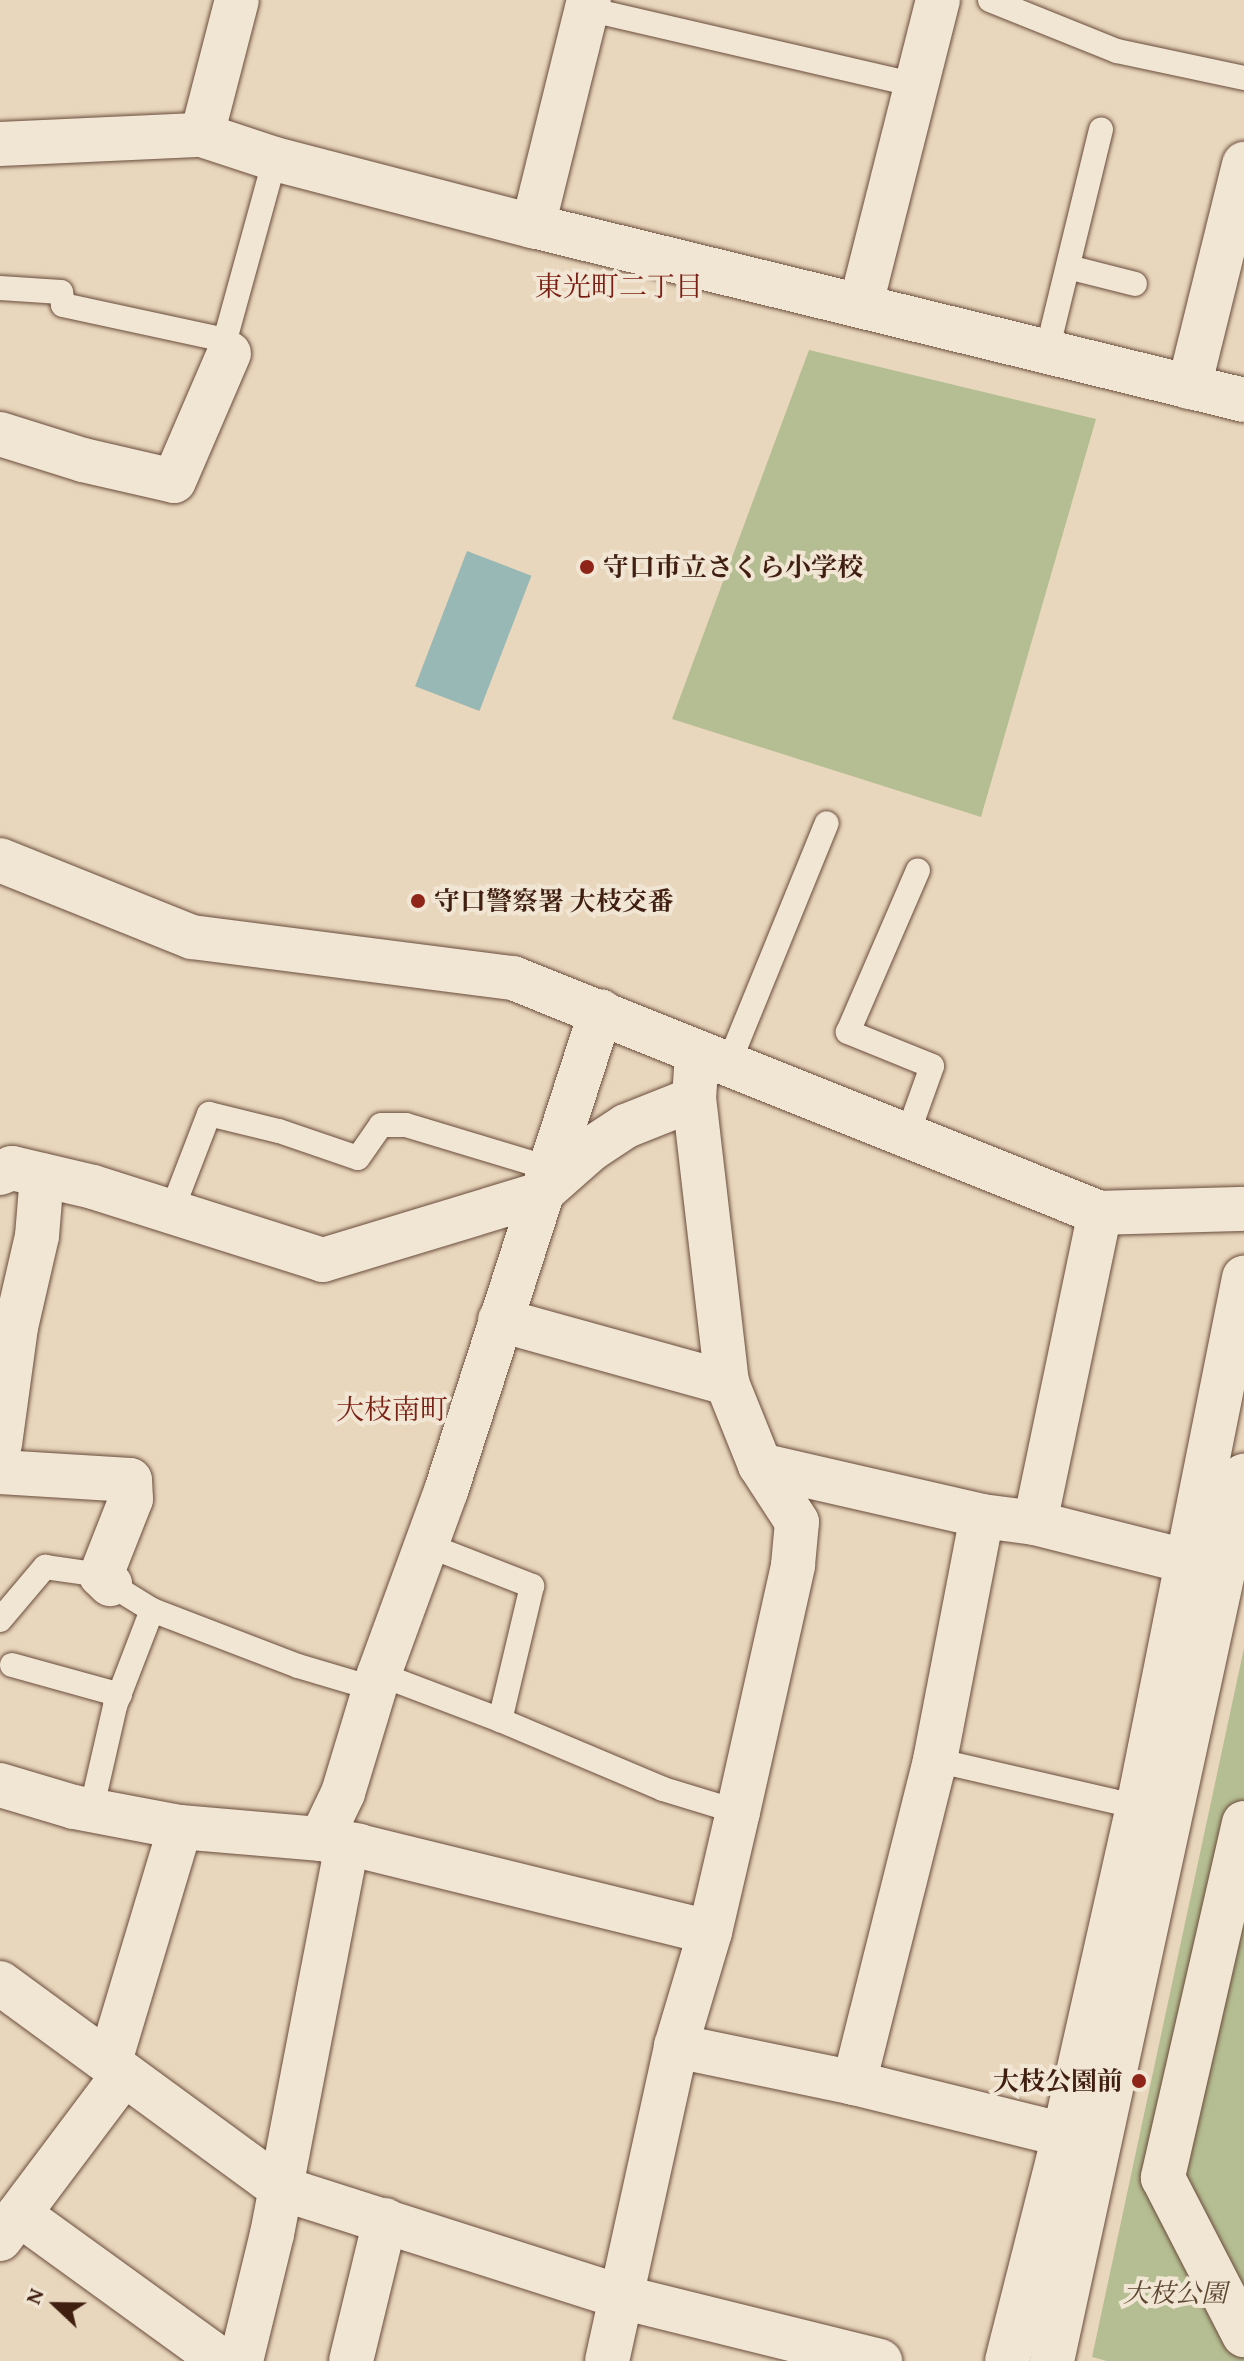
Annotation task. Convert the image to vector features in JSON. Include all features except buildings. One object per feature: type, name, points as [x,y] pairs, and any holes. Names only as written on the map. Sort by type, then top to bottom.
[{"type":"street","points":[[861,304],[938,0]]},
{"type":"street","points":[[202,135],[228,2]]},
{"type":"street","points":[[533,226],[588,4]]},
{"type":"street","points":[[0,144],[202,135],[275,159],[533,226],[1244,400]]},
{"type":"street","points":[[1189,387],[1244,164]]},
{"type":"street","points":[[0,434],[83,460],[174,481],[227,347]]},
{"type":"street","points":[[0,860],[192,937],[513,978],[1100,1213],[1244,1209]]},
{"type":"street","points":[[241,2361],[280,2188],[343,1793],[377,1682],[427,1545],[601,1011]]},
{"type":"street","points":[[607,2361],[676,2046],[710,1932],[738,1812],[793,1565],[797,1522],[760,1465],[727,1383],[694,1099],[712,1059]]},
{"type":"street","points":[[15,1168],[172,1210],[323,1260],[544,1181],[626,1126],[694,1099]]},
{"type":"street","points":[[0,1444],[16,1327],[37,1236],[15,1168]]},
{"type":"street","points":[[1035,1523],[1100,1213]]},
{"type":"street","points":[[1007,2361],[1064,2135],[1138,1807],[1244,1278]]},
{"type":"street","points":[[500,1320],[727,1383]]},
{"type":"street","points":[[760,1465],[982,1516],[1035,1523],[1189,1562]]},
{"type":"street","points":[[0,1472],[130,1480],[131,1499],[105,1580]]},
{"type":"street","points":[[1052,2361],[1244,1476]]},
{"type":"street","points":[[854,2083],[935,1760],[982,1516]]},
{"type":"street","points":[[0,1785],[91,1811],[180,1827],[334,1842],[710,1932]]},
{"type":"street","points":[[1244,1823],[1163,2178],[1244,2335]]},
{"type":"street","points":[[180,1827],[117,2068],[9,2226],[222,2361]]},
{"type":"street","points":[[0,1983],[280,2188],[621,2297],[880,2361]]},
{"type":"street","points":[[676,2046],[854,2083],[1064,2135]]},
{"type":"street","points":[[351,2361],[385,2220]]},
{"type":"lane","points":[[990,0],[1117,51],[1244,78]]},
{"type":"lane","points":[[588,4],[917,85]]},
{"type":"lane","points":[[1047,351],[1101,130]]},
{"type":"lane","points":[[0,288],[61,292],[63,305],[227,347],[275,159]]},
{"type":"lane","points":[[1068,267],[1135,284]]},
{"type":"lane","points":[[712,1059],[827,823]]},
{"type":"lane","points":[[907,1136],[932,1066],[848,1032],[918,870]]},
{"type":"lane","points":[[172,1210],[209,1114],[279,1131],[358,1158],[381,1125],[406,1125],[544,1181]]},
{"type":"lane","points":[[427,1545],[532,1586],[500,1720]]},
{"type":"lane","points":[[0,1620],[45,1567],[105,1580],[152,1610],[298,1666],[377,1682],[500,1720],[663,1789],[738,1812]]},
{"type":"lane","points":[[91,1811],[120,1695],[152,1610]]},
{"type":"lane","points":[[12,1665],[120,1695]]},
{"type":"lane","points":[[935,1760],[1138,1807]]},
{"type":"green space","points":[[809,350],[1096,419],[981,817],[672,719]]},
{"type":"green space","name":"大枝公園","points":[[1244,1648],[1244,2361],[1107,2361],[1092,2357]]},
{"type":"water","points":[[467,551],[531,576],[479,711],[415,686]]},
{"type":"place","name":"守口市立さくら小学校","points":[[587,567]]},
{"type":"place","name":"守口警察署 大枝交番","points":[[418,901]]},
{"type":"place","name":"大枝公園前","points":[[1139,2081]]},
{"type":"district","name":"東光町二丁目","points":[[619,286]]},
{"type":"district","name":"大枝南町","points":[[392,1409]]}]
